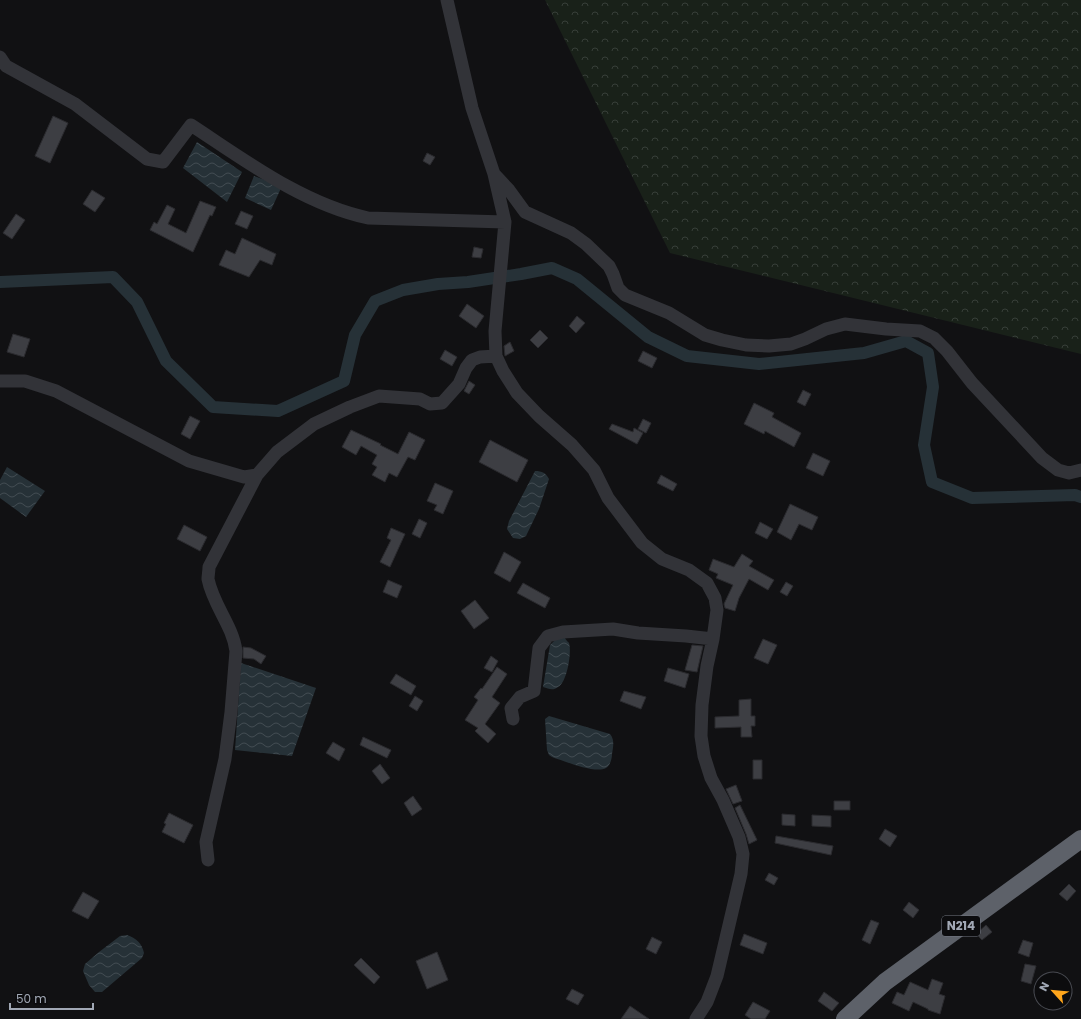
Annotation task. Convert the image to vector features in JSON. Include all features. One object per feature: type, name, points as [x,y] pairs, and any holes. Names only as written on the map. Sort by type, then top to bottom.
[{"type":"highway","name":"N214","points":[[845,1019],[885,982],[1081,839]]},
{"type":"street","points":[[447,0],[472,108],[494,174],[505,222],[496,331],[496,356],[516,393],[539,416],[572,445],[594,470],[608,498],[642,543],[662,559],[689,570],[707,584],[715,598],[717,610],[714,639],[707,666],[702,705],[702,742],[704,756],[711,778],[723,800],[739,837],[743,854],[740,874],[716,976],[707,1002],[696,1019]]},
{"type":"street","points":[[0,57],[6,66],[75,104],[147,160],[163,162],[191,125],[269,175],[316,201],[348,214],[368,218],[505,222]]},
{"type":"street","points":[[494,174],[509,190],[525,212],[571,233],[586,244],[608,266],[618,288],[625,295],[669,314],[705,335],[746,345],[769,346],[791,344],[805,340],[826,329],[845,324],[920,331],[934,338],[947,351],[972,383],[1042,458],[1058,470],[1069,473],[1081,470]]},
{"type":"street","points":[[208,860],[206,842],[225,759],[231,712],[236,651],[234,641],[218,608],[208,578],[209,567],[257,475],[278,452],[314,424],[350,407],[379,396],[420,399],[430,404],[442,403],[459,384],[466,368],[472,360],[480,357],[496,356]]},
{"type":"street","points":[[0,381],[25,382],[56,391],[189,462],[244,477],[257,475]]},
{"type":"street","points":[[513,719],[511,708],[520,696],[534,691],[538,648],[548,636],[563,632],[613,629],[638,633],[714,639]]},
{"type":"green space","points":[[545,0],[1081,0],[1081,354],[670,253]]},
{"type":"water","points":[[197,142],[242,172],[227,202],[183,168]]},
{"type":"water","points":[[254,176],[282,186],[271,210],[245,198]]},
{"type":"water","points":[[7,467],[45,491],[26,517],[0,498],[0,480]]},
{"type":"water","points":[[535,471],[544,473],[549,479],[539,509],[526,536],[520,539],[513,538],[507,529],[509,521]]},
{"type":"water","points":[[557,638],[565,638],[569,643],[570,653],[564,680],[556,688],[551,689],[543,687],[550,645]]},
{"type":"water","points":[[241,663],[316,688],[292,756],[235,750]]},
{"type":"water","points":[[549,716],[610,734],[613,739],[613,744],[612,758],[609,766],[601,769],[587,768],[549,755],[547,750],[545,719]]},
{"type":"water","points":[[127,935],[136,939],[140,944],[144,953],[142,958],[102,992],[95,992],[89,985],[83,971],[85,964],[120,936]]},
{"type":"building","points":[[53,116],[68,123],[50,163],[35,156]]},
{"type":"building","points":[[427,153],[435,157],[430,165],[423,161]]},
{"type":"building","points":[[92,190],[105,198],[95,212],[83,204]]},
{"type":"building","points":[[200,201],[216,207],[212,216],[210,215],[193,252],[150,230],[154,222],[157,224],[167,205],[175,209],[168,224],[186,233]]},
{"type":"building","points":[[241,211],[253,216],[247,229],[235,224]]},
{"type":"building","points":[[16,214],[25,220],[12,239],[3,233]]},
{"type":"building","points":[[242,238],[276,254],[272,265],[260,260],[249,277],[219,265],[226,250],[235,254]]},
{"type":"building","points":[[474,247],[483,249],[481,258],[472,257]]},
{"type":"building","points":[[467,304],[484,316],[476,328],[459,316]]},
{"type":"building","points":[[577,316],[585,323],[576,333],[569,326]]},
{"type":"building","points":[[540,330],[548,338],[538,348],[530,340]]},
{"type":"building","points":[[13,334],[30,339],[24,357],[7,352]]},
{"type":"building","points":[[510,342],[514,351],[505,356],[504,346]]},
{"type":"building","points":[[445,350],[457,357],[452,366],[440,359]]},
{"type":"building","points":[[643,351],[657,358],[652,368],[638,361]]},
{"type":"building","points":[[469,381],[475,385],[469,394],[464,391]]},
{"type":"building","points":[[803,390],[811,394],[805,406],[797,402]]},
{"type":"building","points":[[754,403],[774,413],[772,417],[801,433],[794,447],[765,431],[764,434],[744,424]]},
{"type":"building","points":[[190,416],[200,421],[190,439],[181,434]]},
{"type":"building","points":[[643,419],[651,423],[646,433],[638,429]]},
{"type":"building","points":[[612,424],[633,432],[634,428],[643,433],[637,444],[609,429]]},
{"type":"building","points":[[351,430],[398,454],[409,432],[425,440],[415,460],[408,457],[397,477],[389,473],[385,482],[372,475],[377,467],[372,464],[377,455],[361,446],[356,455],[342,447]]},
{"type":"building","points":[[490,440],[528,460],[517,482],[479,462]]},
{"type":"building","points":[[813,453],[830,461],[823,476],[806,468]]},
{"type":"building","points":[[661,475],[677,484],[673,491],[657,483]]},
{"type":"building","points":[[435,483],[453,491],[443,514],[434,510],[437,505],[427,501]]},
{"type":"building","points":[[790,504],[818,517],[812,530],[799,524],[791,540],[777,532]]},
{"type":"building","points":[[419,519],[427,523],[420,538],[412,534]]},
{"type":"building","points":[[760,522],[773,529],[767,539],[755,533]]},
{"type":"building","points":[[184,525],[207,537],[200,551],[177,539]]},
{"type":"building","points":[[391,528],[405,534],[390,567],[380,562],[391,540],[387,538]]},
{"type":"building","points":[[504,552],[521,562],[510,582],[494,573]]},
{"type":"building","points":[[742,554],[753,561],[749,566],[774,580],[768,590],[749,579],[739,598],[735,611],[725,608],[724,604],[733,585],[716,578],[718,574],[709,570],[713,559],[734,567]]},
{"type":"building","points":[[388,580],[402,586],[397,598],[383,592]]},
{"type":"building","points":[[786,582],[793,586],[787,596],[780,592]]},
{"type":"building","points":[[523,583],[550,598],[545,608],[517,593]]},
{"type":"building","points":[[475,600],[489,618],[474,629],[461,611]]},
{"type":"building","points":[[763,639],[777,645],[768,664],[754,658]]},
{"type":"building","points":[[692,645],[703,646],[697,672],[685,670]]},
{"type":"building","points":[[243,647],[251,648],[266,656],[261,664],[254,659],[243,658]]},
{"type":"building","points":[[491,656],[498,661],[492,672],[484,668]]},
{"type":"building","points":[[497,667],[507,674],[492,697],[500,703],[485,724],[496,734],[488,743],[475,731],[478,728],[465,720],[478,700],[474,697],[481,688],[482,689]]},
{"type":"building","points":[[668,668],[689,674],[685,688],[664,681]]},
{"type":"building","points":[[396,674],[416,686],[411,695],[390,683]]},
{"type":"building","points":[[624,691],[646,697],[641,709],[620,701]]},
{"type":"building","points":[[415,696],[423,701],[417,711],[409,706]]},
{"type":"building","points":[[751,699],[751,716],[755,716],[755,726],[751,726],[752,737],[741,737],[741,727],[715,728],[715,717],[739,716],[739,700]]},
{"type":"building","points":[[363,737],[391,750],[387,758],[360,745]]},
{"type":"building","points":[[333,742],[345,749],[339,761],[326,753]]},
{"type":"building","points":[[753,760],[762,760],[762,779],[753,779]]},
{"type":"building","points":[[380,764],[390,778],[382,784],[372,771]]},
{"type":"building","points":[[736,785],[742,801],[733,804],[726,789]]},
{"type":"building","points":[[413,796],[422,809],[412,816],[404,803]]},
{"type":"building","points":[[834,801],[850,801],[850,810],[834,810]]},
{"type":"building","points":[[740,805],[757,840],[749,844],[735,808]]},
{"type":"building","points":[[169,813],[193,825],[184,843],[162,832],[166,824],[164,823]]},
{"type":"building","points":[[782,814],[795,815],[795,826],[782,825]]},
{"type":"building","points":[[812,815],[831,816],[831,827],[812,826]]},
{"type":"building","points":[[885,829],[897,836],[890,847],[879,839]]},
{"type":"building","points":[[776,836],[833,846],[831,855],[775,843]]},
{"type":"building","points":[[769,873],[778,878],[774,885],[765,880]]},
{"type":"building","points":[[1069,884],[1076,891],[1067,901],[1059,894]]},
{"type":"building","points":[[83,892],[99,901],[88,919],[72,911]]},
{"type":"building","points":[[909,902],[919,910],[913,918],[903,910]]},
{"type":"building","points":[[871,920],[879,923],[870,944],[862,940]]},
{"type":"building","points":[[986,925],[992,932],[982,940],[976,934]]},
{"type":"building","points":[[744,934],[767,943],[763,954],[740,945]]},
{"type":"building","points":[[652,937],[662,942],[656,954],[646,949]]},
{"type":"building","points":[[1023,940],[1033,943],[1029,957],[1018,953]]},
{"type":"building","points":[[437,952],[448,980],[427,989],[416,961]]},
{"type":"building","points":[[361,958],[380,977],[374,984],[354,965]]},
{"type":"building","points":[[1025,964],[1036,966],[1035,971],[1033,971],[1031,984],[1021,981]]},
{"type":"building","points":[[932,979],[943,983],[939,994],[945,996],[940,1014],[928,1010],[913,1002],[909,1011],[892,1003],[897,992],[904,995],[910,982],[928,990]]},
{"type":"building","points":[[572,989],[584,995],[578,1005],[566,999]]},
{"type":"building","points":[[824,992],[839,1003],[832,1011],[818,1001]]},
{"type":"building","points":[[753,1002],[770,1011],[765,1019],[751,1019],[745,1015]]},
{"type":"building","points":[[630,1006],[649,1019],[621,1019]]},
{"type":"waterway","points":[[0,282],[113,277],[137,302],[166,361],[213,407],[278,411],[344,381],[355,335],[375,301],[403,290],[438,284],[468,282],[552,268],[577,279],[648,337],[687,356],[759,364],[864,353],[906,341],[928,353],[933,387],[924,445],[932,482],[972,498],[1075,495],[1081,497]]}]
